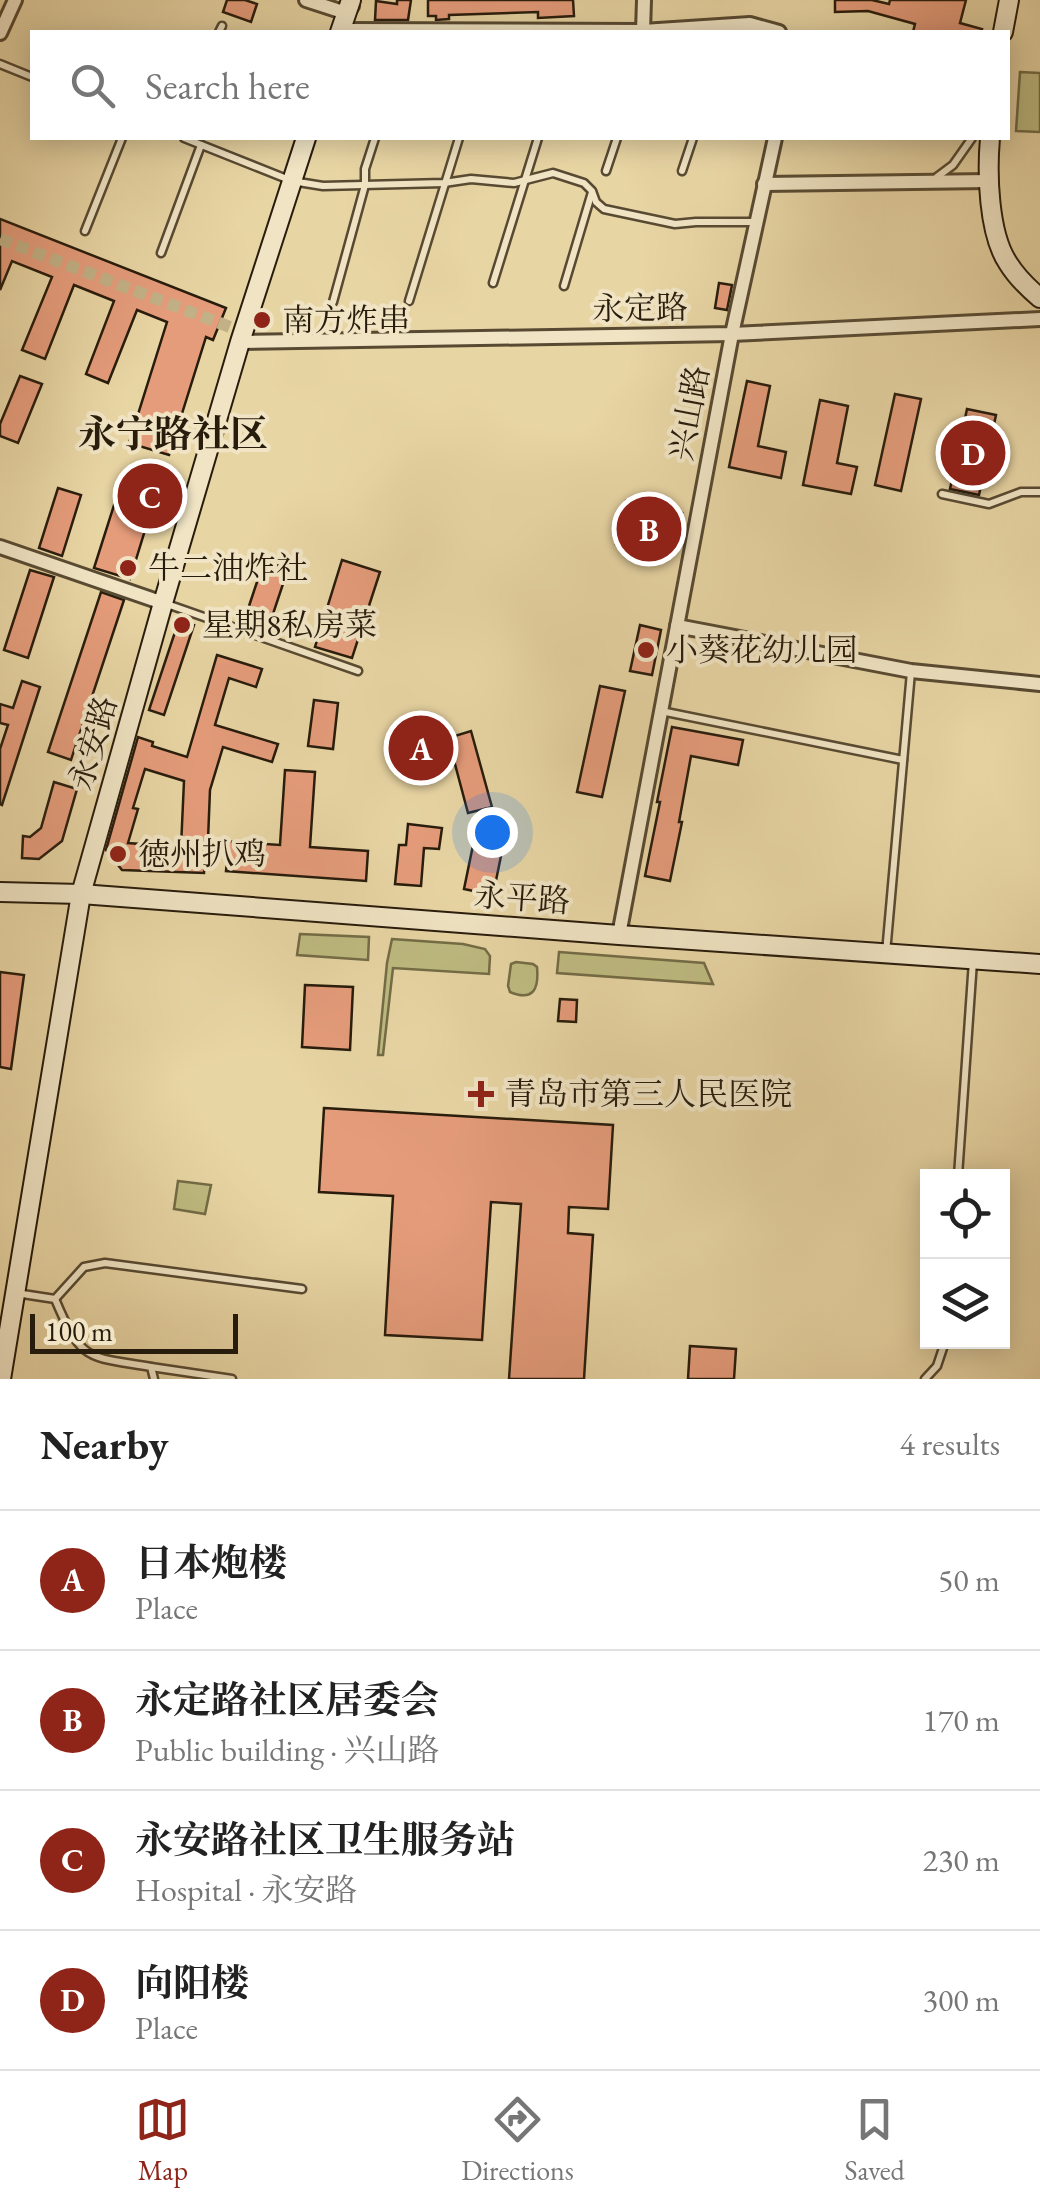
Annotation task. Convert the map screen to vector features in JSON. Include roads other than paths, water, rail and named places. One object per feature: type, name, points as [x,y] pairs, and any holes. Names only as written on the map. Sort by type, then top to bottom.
[{"type":"street","points":[[0,32],[14,0]]},
{"type":"street","points":[[306,0],[347,15],[545,30]]},
{"type":"street","points":[[644,0],[644,30]]},
{"type":"street","points":[[1004,30],[1008,0]]},
{"type":"street","points":[[696,30],[750,24],[772,30]]},
{"type":"street","name":"永安路","points":[[1,1379],[81,894],[240,342],[305,140]]},
{"type":"street","name":"兴山路","points":[[618,935],[732,334],[775,140]]},
{"type":"street","points":[[990,140],[988,181],[1001,250],[1008,264],[1040,298]]},
{"type":"street","points":[[764,184],[988,181]]},
{"type":"street","name":"永定路","points":[[240,342],[732,334],[1040,318]]},
{"type":"street","points":[[0,547],[163,603]]},
{"type":"street","points":[[677,626],[911,671],[1040,684]]},
{"type":"street","name":"永平路","points":[[0,892],[81,894],[1040,964]]},
{"type":"lane","points":[[0,64],[30,76]]},
{"type":"lane","points":[[85,231],[121,140]]},
{"type":"lane","points":[[190,140],[292,181],[322,186],[471,179],[506,183],[553,174],[584,183],[604,208],[675,224],[756,222]]},
{"type":"lane","points":[[333,302],[375,140]]},
{"type":"lane","points":[[409,302],[458,140]]},
{"type":"lane","points":[[493,283],[537,140]]},
{"type":"lane","points":[[606,171],[615,140]]},
{"type":"lane","points":[[682,170],[692,140]]},
{"type":"lane","points":[[928,181],[944,174],[971,140]]},
{"type":"lane","points":[[161,253],[202,144]]},
{"type":"lane","points":[[564,286],[592,191]]},
{"type":"lane","points":[[942,494],[989,504],[1021,492],[1040,492]]},
{"type":"lane","points":[[163,603],[358,671]]},
{"type":"lane","points":[[886,954],[911,671]]},
{"type":"lane","points":[[661,711],[903,760]]},
{"type":"lane","points":[[959,1169],[974,960]]},
{"type":"lane","points":[[55,1300],[84,1268],[105,1262],[302,1288]]},
{"type":"lane","points":[[15,1292],[55,1300]]},
{"type":"lane","points":[[55,1300],[69,1332],[91,1356],[232,1379]]},
{"type":"lane","points":[[925,1379],[937,1366],[943,1349]]},
{"type":"lane","points":[[151,1367],[154,1379]]},
{"type":"tunnel","points":[[0,239],[243,332]]},
{"type":"place","name":"南方炸串","points":[[262,320]]},
{"type":"place","name":"向阳楼","points":[[973,453]]},
{"type":"place","name":"永安路社区卫生服务站","points":[[150,496]]},
{"type":"place","name":"永定路社区居委会","points":[[649,529]]},
{"type":"place","name":"牛二油炸社","points":[[128,568]]},
{"type":"place","name":"星期8私房菜","points":[[182,625]]},
{"type":"place","name":"小葵花幼儿园","points":[[646,650]]},
{"type":"place","name":"日本炮楼","points":[[421,748]]},
{"type":"place","name":"徳州扒鸡","points":[[118,854]]},
{"type":"place","name":"青岛市第三人民医院","points":[[481,1094]]},
{"type":"district","name":"永宁路社区","points":[[173,433]]}]
